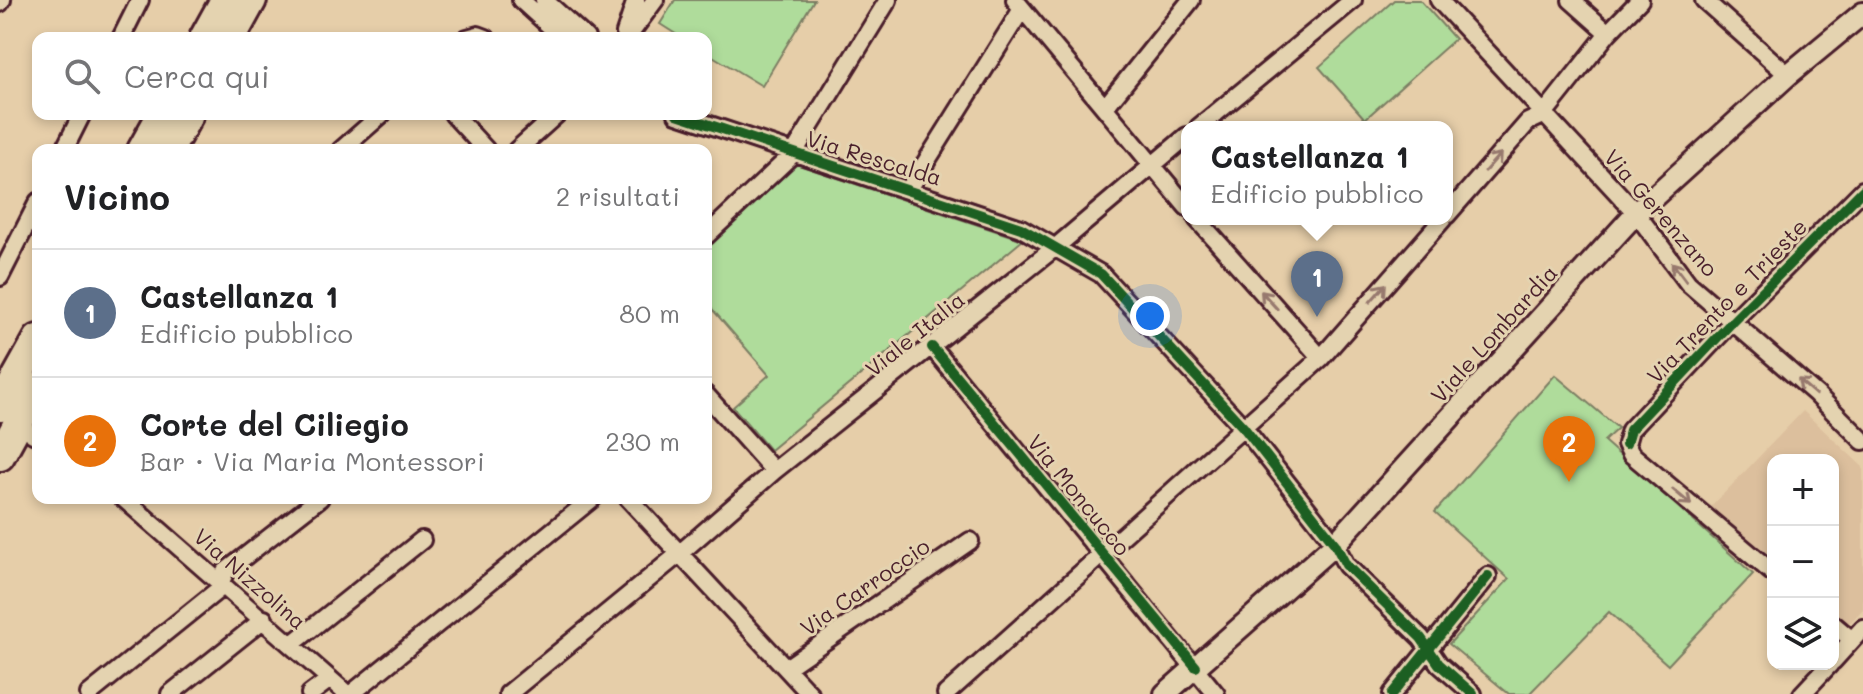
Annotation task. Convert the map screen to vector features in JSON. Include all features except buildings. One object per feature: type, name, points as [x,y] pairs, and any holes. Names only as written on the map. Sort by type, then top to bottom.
[{"type":"highway","points":[[207,32],[225,0]]},
{"type":"highway","points":[[234,32],[252,0]]},
{"type":"highway","points":[[145,144],[159,120]]},
{"type":"highway","points":[[172,144],[186,120]]},
{"type":"highway","points":[[0,407],[32,350]]},
{"type":"highway","points":[[0,456],[32,398]]},
{"type":"street","points":[[124,32],[140,0]]},
{"type":"street","points":[[521,0],[556,32]]},
{"type":"street","points":[[544,0],[579,32]]},
{"type":"street","points":[[628,32],[636,0]]},
{"type":"street","points":[[631,32],[655,0]]},
{"type":"street","points":[[712,230],[793,154],[888,0]]},
{"type":"street","points":[[1106,106],[1191,0]]},
{"type":"street","points":[[1206,121],[1353,0]]},
{"type":"street","name":"Via Gerenzano","points":[[1439,0],[1636,213],[1688,283],[1816,394],[1863,441]]},
{"type":"street","points":[[1571,0],[1608,33]]},
{"type":"street","points":[[1453,208],[1528,122],[1543,115],[1608,33],[1640,0]]},
{"type":"street","points":[[1704,0],[1788,75]]},
{"type":"street","points":[[909,189],[1019,4],[1181,200]]},
{"type":"street","name":"Viale Lombardia","points":[[1165,694],[1335,544],[1636,213],[1788,75],[1860,21]]},
{"type":"street","points":[[67,144],[79,120]]},
{"type":"street","points":[[348,144],[375,120]]},
{"type":"street","points":[[458,120],[480,144]]},
{"type":"street","points":[[524,144],[550,120]]},
{"type":"street","name":"Via Rescalda","points":[[694,120],[1021,228],[1101,274],[1244,428],[1335,544],[1346,565],[1473,694]]},
{"type":"street","name":"Viale Italia","points":[[508,694],[679,554],[774,471],[1057,246],[1181,141]]},
{"type":"street","name":"Via Trento e Trieste","points":[[1767,568],[1631,454],[1626,444],[1630,430],[1863,190]]},
{"type":"street","points":[[0,277],[32,214]]},
{"type":"street","points":[[1202,225],[1321,358]]},
{"type":"street","points":[[946,694],[1321,358],[1438,225]]},
{"type":"street","name":"Via Moncucco","points":[[932,347],[1216,694]]},
{"type":"street","points":[[712,402],[774,471]]},
{"type":"street","name":"Via Nizzolina","points":[[133,504],[349,694]]},
{"type":"street","points":[[89,694],[218,590],[225,572],[312,504]]},
{"type":"street","points":[[349,694],[586,504]]},
{"type":"street","points":[[633,504],[810,694]]},
{"type":"street","points":[[292,644],[422,540]]},
{"type":"street","name":"Via Carroccio","points":[[786,668],[970,541]]},
{"type":"street","points":[[1392,694],[1488,576]]},
{"type":"street","points":[[170,694],[264,619]]},
{"type":"street","points":[[1839,626],[1858,634],[1839,654]]},
{"type":"street","points":[[1802,694],[1824,670]]},
{"type":"street","points":[[310,694],[330,679]]},
{"type":"shaded area","points":[[1803,411],[1863,467],[1863,609],[1851,622],[1839,620],[1839,454],[1767,454],[1767,558],[1710,508]]},
{"type":"green space","points":[[675,0],[814,0],[762,86],[712,56],[712,32],[673,32],[660,24]]},
{"type":"green space","points":[[1394,0],[1420,0],[1455,39],[1365,119],[1319,67]]},
{"type":"green space","points":[[796,164],[1023,240],[770,450],[733,407],[769,375],[712,309],[712,241]]},
{"type":"green space","points":[[1555,375],[1618,428],[1604,441],[1753,574],[1668,665],[1609,612],[1529,694],[1509,694],[1449,644],[1509,579],[1435,512]]},
{"type":"cycle path","points":[[695,120],[1021,228],[1101,274],[1244,428],[1335,544],[1346,565],[1421,638],[1439,664],[1473,694]]},
{"type":"cycle path","points":[[1626,444],[1630,430],[1863,190]]},
{"type":"cycle path","points":[[932,347],[1196,667]]},
{"type":"cycle path","points":[[1392,694],[1488,576]]},
{"type":"place","name":"Castellanza 1","points":[[1317,317]]},
{"type":"place","name":"Corte del Ciliegio","points":[[1569,482]]}]
